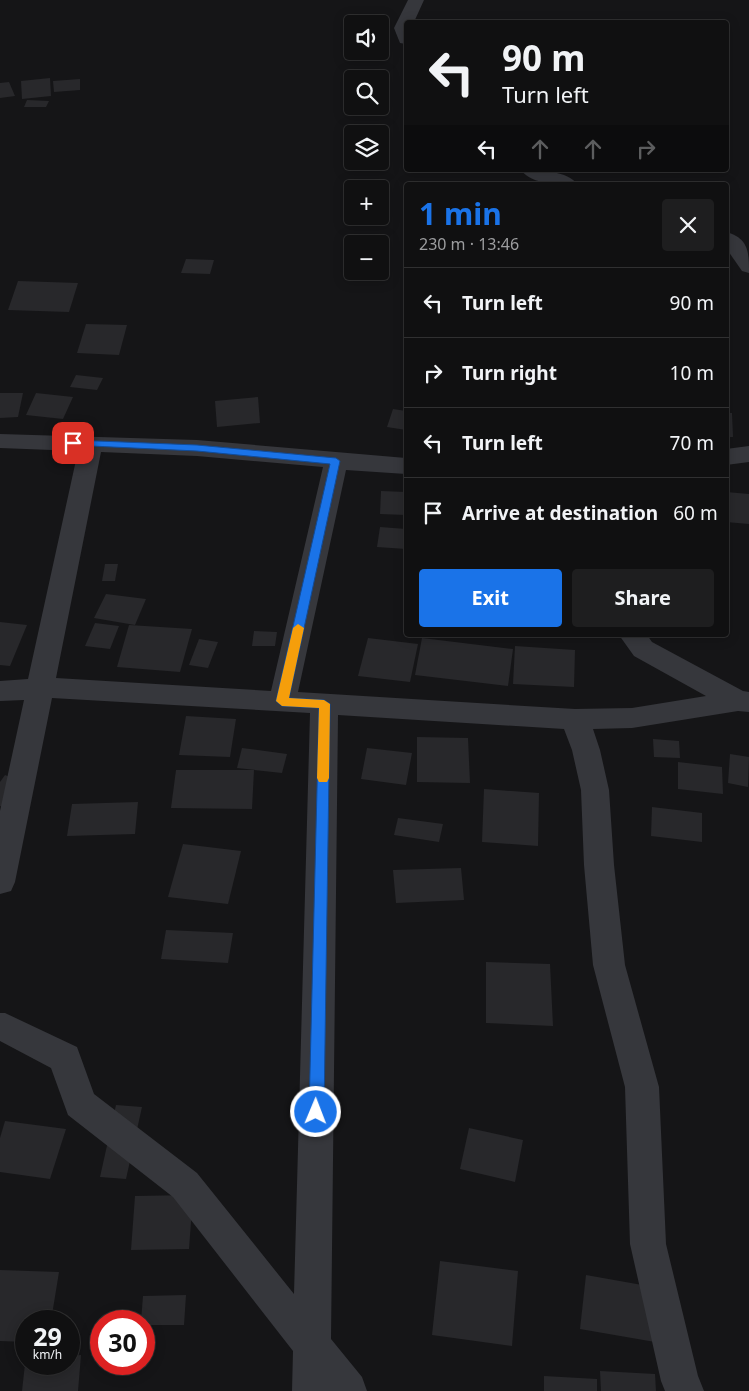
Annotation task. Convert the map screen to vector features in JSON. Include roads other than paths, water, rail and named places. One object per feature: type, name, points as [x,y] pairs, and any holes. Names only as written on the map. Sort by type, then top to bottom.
[{"type":"street","points":[[407,20],[416,0]]},
{"type":"street","points":[[536,172],[561,182]]},
{"type":"street","points":[[729,240],[732,241],[749,267]]},
{"type":"street","points":[[0,440],[197,448],[404,466]]},
{"type":"street","points":[[0,882],[91,444]]},
{"type":"street","points":[[729,457],[749,454]]},
{"type":"street","points":[[282,701],[336,461]]},
{"type":"street","points":[[634,637],[643,649],[744,702]]},
{"type":"street","points":[[0,691],[58,688],[575,719],[632,718],[744,702]]},
{"type":"street","points":[[311,1391],[324,704]]},
{"type":"street","points":[[575,719],[586,750],[595,790],[599,865],[608,965],[642,1088],[648,1244],[680,1381],[685,1391]]},
{"type":"street","points":[[0,1026],[65,1058],[80,1104],[185,1185],[348,1391]]}]
